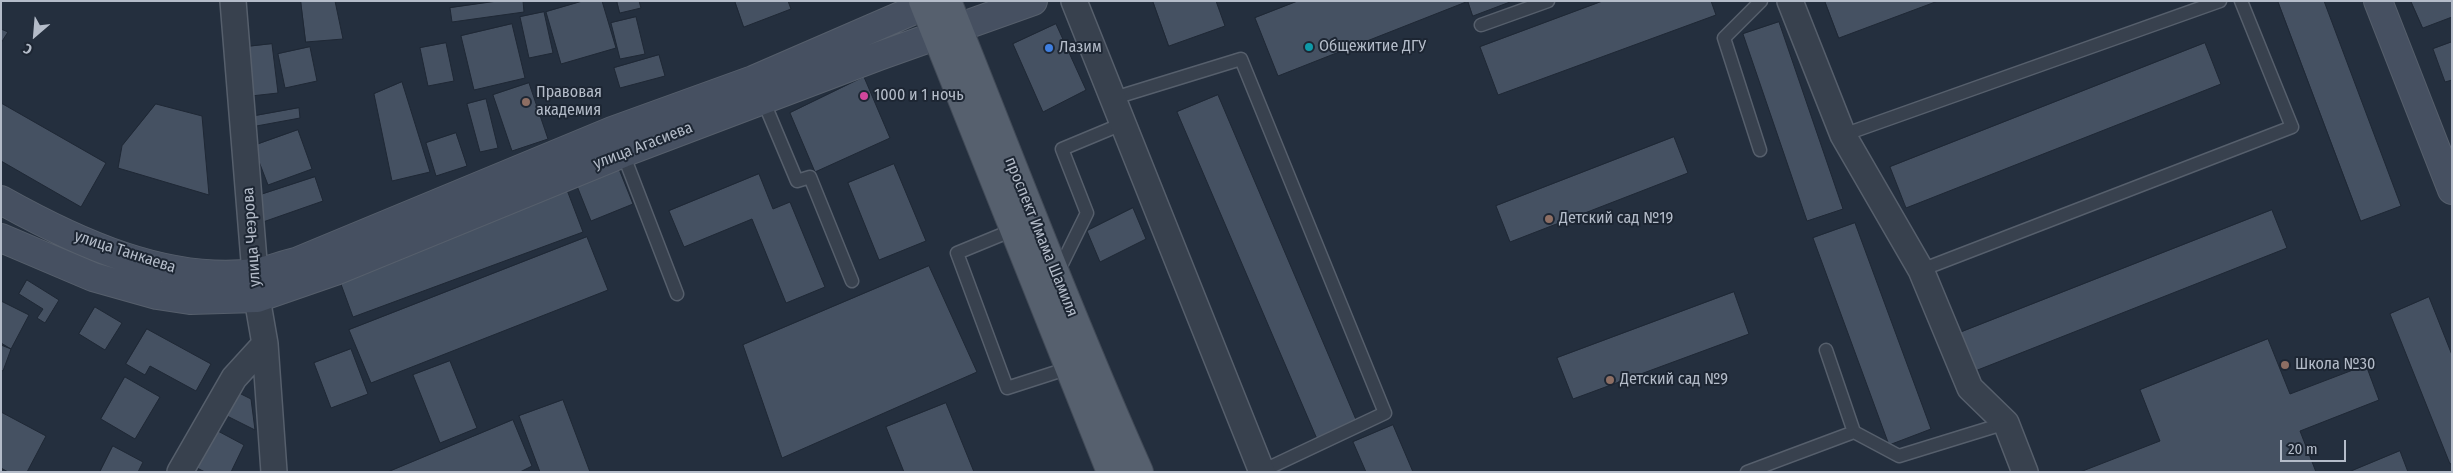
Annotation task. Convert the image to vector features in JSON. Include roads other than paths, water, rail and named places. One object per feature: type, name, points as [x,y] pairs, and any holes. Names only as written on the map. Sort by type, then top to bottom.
[{"type":"main road","name":"улица Агасиева","points":[[617,142],[763,100],[1033,1]]},
{"type":"main road","points":[[2378,1],[2452,190]]},
{"type":"main road","name":"улица Агасиева","points":[[256,285],[296,262],[617,142],[932,2]]},
{"type":"main road","name":"проспект Имама Шамиля","points":[[932,2],[1057,274],[1088,359],[1139,472]]},
{"type":"main road","name":"проспект Имама Шамиля","points":[[947,32],[1013,230],[1111,472]]},
{"type":"main road","name":"улица Танкаева","points":[[9,204],[71,236],[164,268],[224,274],[256,285]]},
{"type":"main road","name":"улица Танкаева","points":[[1,236],[93,277],[157,295],[198,300],[256,285]]},
{"type":"street","name":"улица Чеэрова","points":[[233,1],[256,285],[265,344],[274,472]]},
{"type":"street","points":[[1074,1],[1111,99],[1262,472]]},
{"type":"street","points":[[1790,1],[1843,134],[1920,270],[1970,388],[2006,423],[2025,472]]},
{"type":"street","points":[[1,236],[9,204]]},
{"type":"street","points":[[180,472],[234,378],[265,344]]},
{"type":"lane","points":[[1482,25],[1548,1]]},
{"type":"lane","points":[[1760,1],[1724,38],[1760,150]]},
{"type":"lane","points":[[1843,134],[2220,1]]},
{"type":"lane","points":[[1920,270],[2292,127],[2241,1]]},
{"type":"lane","points":[[1111,99],[1241,60],[1385,413],[1262,472]]},
{"type":"lane","points":[[763,100],[797,181],[810,177],[852,281]]},
{"type":"lane","points":[[1057,274],[1087,213],[1062,149],[1122,124]]},
{"type":"lane","points":[[617,142],[676,294]]},
{"type":"lane","points":[[1013,230],[957,253],[1007,388],[1069,368]]},
{"type":"lane","points":[[1826,350],[1854,432],[1899,456],[2006,423]]},
{"type":"lane","points":[[1747,472],[1854,432]]},
{"type":"place","name":"Общежитие ДГУ","points":[[1309,47]]},
{"type":"place","name":"Лазим","points":[[1049,48]]},
{"type":"place","name":"1000 и 1 ночь","points":[[864,96]]},
{"type":"place","name":"Правовая академия","points":[[526,102]]},
{"type":"place","name":"Детский сад №19","points":[[1549,219]]},
{"type":"place","name":"Школа №30","points":[[2285,365]]},
{"type":"place","name":"Детский сад №9","points":[[1610,380]]}]
